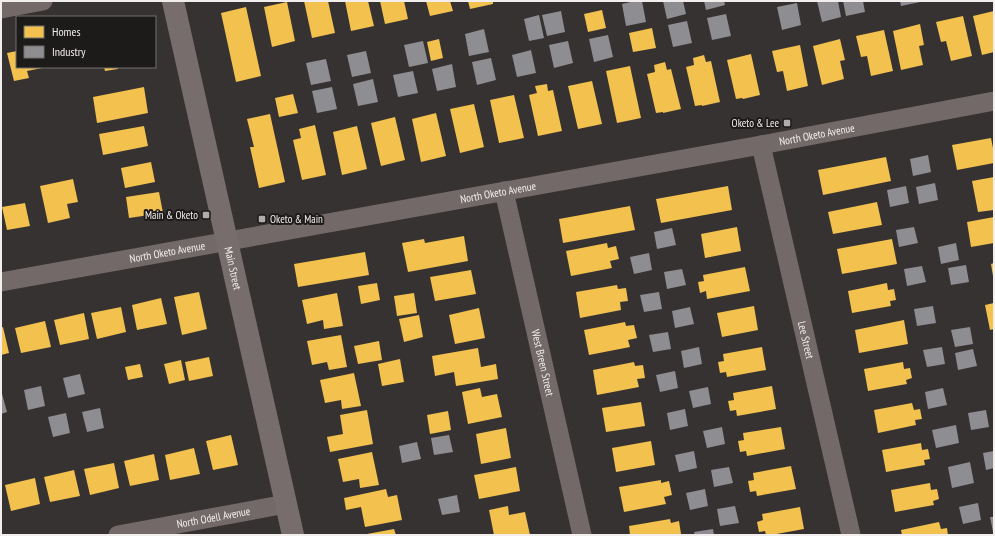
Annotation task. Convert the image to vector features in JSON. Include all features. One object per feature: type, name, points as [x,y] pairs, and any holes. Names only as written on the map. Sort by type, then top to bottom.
[{"type":"street","points":[[1,9],[43,1]]},
{"type":"street","name":"Main Street","points":[[173,1],[293,535]]},
{"type":"street","name":"North Oketo Avenue","points":[[1,282],[761,145],[994,101]]},
{"type":"street","name":"Lee Street","points":[[761,145],[851,535]]},
{"type":"street","name":"West Breen Street","points":[[504,191],[582,535]]},
{"type":"street","name":"North Odell Avenue","points":[[118,535],[286,504]]},
{"type":"building: Homes","points":[[304,1],[328,1],[335,33],[312,38]]},
{"type":"building: Homes","points":[[345,1],[368,1],[374,26],[351,31]]},
{"type":"building: Homes","points":[[380,1],[404,1],[408,19],[385,24]]},
{"type":"building: Homes","points":[[426,1],[450,1],[453,11],[430,16]]},
{"type":"building: Homes","points":[[468,1],[493,1],[493,4],[470,9]]},
{"type":"building: Homes","points":[[287,2],[295,41],[272,47],[264,7]]},
{"type":"building: Homes","points":[[246,7],[261,76],[236,82],[221,13]]},
{"type":"building: Homes","points":[[602,10],[606,28],[588,32],[584,14]]},
{"type":"building: Homes","points":[[994,11],[994,52],[982,55],[973,16]]},
{"type":"building: Homes","points":[[963,16],[972,56],[951,61],[946,41],[941,42],[936,22]]},
{"type":"building: Homes","points":[[920,24],[924,45],[919,46],[923,65],[901,70],[893,31]]},
{"type":"building: Homes","points":[[652,28],[656,48],[633,52],[629,33]]},
{"type":"building: Homes","points":[[884,30],[893,71],[871,76],[867,56],[861,57],[856,36]]},
{"type":"building: Homes","points":[[439,39],[443,58],[431,61],[427,42]]},
{"type":"building: Homes","points":[[840,39],[845,60],[840,61],[844,79],[822,85],[813,46]]},
{"type":"building: Homes","points":[[800,45],[808,86],[787,91],[783,71],[777,72],[772,51]]},
{"type":"building: Homes","points":[[16,51],[16,68],[42,68],[27,71],[29,78],[14,81],[7,53]]},
{"type":"building: Homes","points":[[751,54],[760,95],[736,99],[727,60]]},
{"type":"building: Homes","points":[[704,55],[706,62],[711,61],[720,102],[695,106],[686,67],[694,65],[693,58]]},
{"type":"building: Homes","points":[[665,62],[667,70],[671,69],[681,109],[656,113],[647,74],[655,72],[654,65]]},
{"type":"building: Homes","points":[[630,66],[641,118],[617,123],[606,71]]},
{"type":"building: Homes","points":[[104,68],[118,68],[118,69],[105,71]]},
{"type":"building: Homes","points":[[592,81],[602,124],[578,129],[568,86]]},
{"type":"building: Homes","points":[[547,84],[548,91],[553,90],[562,131],[538,136],[529,95],[537,93],[535,86]]},
{"type":"building: Homes","points":[[144,87],[148,113],[97,123],[93,97]]},
{"type":"building: Homes","points":[[293,94],[298,113],[279,117],[275,98]]},
{"type":"building: Homes","points":[[514,95],[524,138],[499,143],[490,100]]},
{"type":"building: Homes","points":[[474,104],[484,147],[460,153],[450,109]]},
{"type":"building: Homes","points":[[436,113],[446,156],[421,162],[412,119]]},
{"type":"building: Homes","points":[[270,114],[285,182],[259,188],[250,147],[254,147],[247,119]]},
{"type":"building: Homes","points":[[395,117],[405,160],[381,166],[371,123]]},
{"type":"building: Homes","points":[[315,125],[326,175],[302,180],[293,140],[301,138],[299,129]]},
{"type":"building: Homes","points":[[144,126],[148,146],[103,155],[99,134]]},
{"type":"building: Homes","points":[[357,126],[367,169],[342,175],[333,132]]},
{"type":"building: Homes","points":[[991,138],[994,163],[957,170],[952,145]]},
{"type":"building: Homes","points":[[886,157],[891,181],[823,195],[818,170]]},
{"type":"building: Homes","points":[[151,162],[155,182],[125,188],[121,168]]},
{"type":"building: Homes","points":[[994,177],[994,210],[978,212],[972,181]]},
{"type":"building: Homes","points":[[73,179],[78,202],[67,204],[70,218],[48,223],[40,186]]},
{"type":"building: Homes","points":[[728,186],[732,210],[661,223],[656,199]]},
{"type":"building: Homes","points":[[159,192],[163,213],[129,218],[126,197]]},
{"type":"building: Homes","points":[[877,202],[882,225],[833,234],[828,212]]},
{"type":"building: Homes","points":[[25,203],[30,226],[7,230],[2,207]]},
{"type":"building: Homes","points":[[630,206],[635,230],[563,243],[559,219]]},
{"type":"building: Homes","points":[[994,217],[994,243],[971,247],[967,222]]},
{"type":"building: Homes","points":[[737,227],[741,251],[705,258],[701,234]]},
{"type":"building: Homes","points":[[464,236],[468,261],[408,272],[402,243],[424,239],[425,243]]},
{"type":"building: Homes","points":[[892,239],[897,264],[842,274],[837,249]]},
{"type":"building: Homes","points":[[607,243],[608,248],[616,246],[619,259],[610,261],[612,268],[571,276],[566,251]]},
{"type":"building: Homes","points":[[365,252],[369,275],[298,287],[294,264]]},
{"type":"building: Homes","points":[[994,263],[994,276],[993,276],[991,264]]},
{"type":"building: Homes","points":[[745,267],[750,291],[707,299],[706,291],[700,293],[698,282],[704,281],[703,275]]},
{"type":"building: Homes","points":[[471,270],[476,294],[435,301],[430,277]]},
{"type":"building: Homes","points":[[377,283],[380,300],[361,304],[358,286]]},
{"type":"building: Homes","points":[[887,283],[888,290],[894,289],[896,300],[890,301],[891,306],[852,313],[848,291]]},
{"type":"building: Homes","points":[[617,285],[618,289],[626,288],[628,301],[620,302],[621,310],[580,318],[576,292]]},
{"type":"building: Homes","points":[[199,292],[207,329],[182,335],[174,297]]},
{"type":"building: Homes","points":[[337,293],[343,326],[324,329],[323,320],[307,324],[302,300]]},
{"type":"building: Homes","points":[[414,293],[417,313],[397,316],[394,296]]},
{"type":"building: Homes","points":[[161,298],[167,324],[137,330],[132,305]]},
{"type":"building: Homes","points":[[994,303],[994,329],[990,330],[985,305]]},
{"type":"building: Homes","points":[[754,306],[758,330],[722,337],[717,313]]},
{"type":"building: Homes","points":[[121,307],[126,332],[97,339],[91,313]]},
{"type":"building: Homes","points":[[479,308],[485,338],[455,344],[449,315]]},
{"type":"building: Homes","points":[[84,313],[89,339],[60,345],[54,320]]},
{"type":"building: Homes","points":[[419,315],[423,337],[404,342],[399,319]]},
{"type":"building: Homes","points":[[904,320],[908,344],[859,353],[855,330]]},
{"type":"building: Homes","points":[[45,321],[51,347],[21,353],[15,328]]},
{"type":"building: Homes","points":[[625,322],[626,326],[634,325],[637,338],[628,340],[630,347],[589,355],[584,330]]},
{"type":"building: Homes","points":[[3,327],[9,353],[1,355],[1,328]]},
{"type":"building: Homes","points":[[341,335],[347,367],[329,370],[327,362],[312,365],[307,341]]},
{"type":"building: Homes","points":[[379,341],[382,360],[358,364],[354,346]]},
{"type":"building: Homes","points":[[762,347],[766,370],[727,377],[726,372],[720,373],[718,362],[724,361],[723,354]]},
{"type":"building: Homes","points":[[478,348],[481,367],[496,364],[498,379],[456,386],[454,372],[435,376],[432,356]]},
{"type":"building: Homes","points":[[209,357],[213,376],[189,381],[185,362]]},
{"type":"building: Homes","points":[[400,359],[404,382],[382,386],[378,364]]},
{"type":"building: Homes","points":[[181,360],[185,380],[169,384],[164,364]]},
{"type":"building: Homes","points":[[634,362],[635,366],[643,365],[645,378],[637,379],[639,387],[597,395],[593,370]]},
{"type":"building: Homes","points":[[903,362],[904,369],[910,368],[912,378],[906,380],[907,384],[868,391],[864,369]]},
{"type":"building: Homes","points":[[140,364],[143,377],[128,380],[125,367]]},
{"type":"building: Homes","points":[[354,373],[361,406],[342,409],[341,400],[325,403],[320,380]]},
{"type":"building: Homes","points":[[772,386],[776,409],[737,416],[736,410],[730,411],[728,401],[734,400],[733,393]]},
{"type":"building: Homes","points":[[480,388],[482,397],[497,394],[502,417],[468,424],[462,392]]},
{"type":"building: Homes","points":[[641,402],[645,426],[606,432],[602,408]]},
{"type":"building: Homes","points":[[912,403],[914,410],[920,409],[922,419],[915,420],[916,425],[878,433],[874,410]]},
{"type":"building: Homes","points":[[367,410],[373,444],[330,452],[327,437],[343,434],[340,415]]},
{"type":"building: Homes","points":[[448,411],[451,430],[430,434],[427,415]]},
{"type":"building: Homes","points":[[781,427],[785,449],[747,456],[746,451],[740,452],[738,441],[744,440],[743,433]]},
{"type":"building: Homes","points":[[506,428],[511,458],[481,464],[476,434]]},
{"type":"building: Homes","points":[[231,435],[238,465],[213,470],[206,441]]},
{"type":"building: Homes","points":[[651,441],[655,465],[616,472],[612,448]]},
{"type":"building: Homes","points":[[921,443],[922,450],[928,449],[930,459],[924,460],[925,465],[886,472],[882,450]]},
{"type":"building: Homes","points":[[194,448],[200,474],[170,480],[165,455]]},
{"type":"building: Homes","points":[[372,452],[379,485],[360,488],[359,479],[343,482],[338,459]]},
{"type":"building: Homes","points":[[154,454],[159,480],[130,486],[124,461]]},
{"type":"building: Homes","points":[[114,463],[119,488],[90,495],[84,469]]},
{"type":"building: Homes","points":[[791,466],[796,489],[757,496],[756,491],[750,492],[748,481],[754,480],[753,473]]},
{"type":"building: Homes","points":[[516,467],[520,491],[479,499],[474,475]]},
{"type":"building: Homes","points":[[74,470],[80,496],[50,502],[44,477]]},
{"type":"building: Homes","points":[[35,478],[40,504],[11,511],[5,485]]},
{"type":"building: Homes","points":[[661,480],[661,483],[669,481],[672,495],[664,497],[666,504],[624,512],[619,487]]},
{"type":"building: Homes","points":[[930,483],[931,490],[937,489],[939,499],[933,501],[934,505],[895,512],[891,490]]},
{"type":"building: Homes","points":[[386,489],[388,497],[397,495],[402,520],[365,527],[361,507],[346,510],[344,498]]},
{"type":"building: Homes","points":[[508,506],[509,515],[525,512],[530,535],[494,535],[489,510]]},
{"type":"building: Homes","points":[[800,507],[804,529],[771,535],[766,535],[765,531],[759,532],[757,522],[763,520],[762,514]]},
{"type":"building: Homes","points":[[670,519],[671,523],[679,521],[681,534],[630,535],[629,526]]},
{"type":"building: Homes","points":[[939,522],[941,529],[947,528],[948,535],[902,535],[901,530]]},
{"type":"building: Homes","points":[[394,529],[396,535],[367,535],[367,534]]},
{"type":"building: Industry","points":[[642,1],[646,22],[626,26],[622,4]]},
{"type":"building: Industry","points":[[663,1],[683,1],[686,14],[667,19]]},
{"type":"building: Industry","points":[[704,1],[724,1],[725,5],[706,10]]},
{"type":"building: Industry","points":[[817,1],[838,1],[841,17],[822,22]]},
{"type":"building: Industry","points":[[843,1],[863,1],[865,12],[846,16]]},
{"type":"building: Industry","points":[[900,1],[920,1],[920,2],[901,6]]},
{"type":"building: Industry","points":[[797,3],[801,25],[782,30],[777,7]]},
{"type":"building: Industry","points":[[561,11],[565,32],[547,36],[542,15]]},
{"type":"building: Industry","points":[[726,14],[731,36],[712,40],[707,18]]},
{"type":"building: Industry","points":[[539,15],[544,38],[529,41],[524,19]]},
{"type":"building: Industry","points":[[687,21],[692,43],[673,47],[668,25]]},
{"type":"building: Industry","points":[[484,29],[489,52],[469,56],[465,34]]},
{"type":"building: Industry","points":[[608,35],[613,57],[594,62],[589,39]]},
{"type":"building: Industry","points":[[423,41],[428,63],[409,67],[404,45]]},
{"type":"building: Industry","points":[[568,41],[573,63],[554,68],[549,45]]},
{"type":"building: Industry","points":[[531,50],[536,73],[517,77],[512,55]]},
{"type":"building: Industry","points":[[366,51],[371,73],[352,77],[347,55]]},
{"type":"building: Industry","points":[[491,58],[496,80],[477,85],[472,62]]},
{"type":"building: Industry","points":[[326,59],[331,81],[311,85],[306,63]]},
{"type":"building: Industry","points":[[452,64],[456,87],[437,91],[432,69]]},
{"type":"building: Industry","points":[[413,71],[418,93],[398,97],[393,75]]},
{"type":"building: Industry","points":[[373,79],[378,102],[358,106],[353,84]]},
{"type":"building: Industry","points":[[332,87],[337,109],[317,113],[312,91]]},
{"type":"building: Industry","points":[[928,155],[931,172],[913,176],[910,159]]},
{"type":"building: Industry","points":[[935,183],[938,200],[919,204],[916,187]]},
{"type":"building: Industry","points":[[906,186],[909,203],[890,207],[887,190]]},
{"type":"building: Industry","points":[[914,227],[918,243],[899,247],[896,230]]},
{"type":"building: Industry","points":[[672,228],[676,245],[657,249],[654,232]]},
{"type":"building: Industry","points":[[956,243],[959,260],[941,264],[938,247]]},
{"type":"building: Industry","points":[[649,253],[652,270],[634,274],[630,257]]},
{"type":"building: Industry","points":[[966,265],[969,282],[951,285],[948,268]]},
{"type":"building: Industry","points":[[922,266],[926,282],[907,286],[904,269]]},
{"type":"building: Industry","points":[[682,269],[686,285],[667,289],[664,272]]},
{"type":"building: Industry","points":[[659,292],[662,309],[644,312],[640,295]]},
{"type":"building: Industry","points":[[933,306],[936,323],[917,326],[914,309]]},
{"type":"building: Industry","points":[[690,307],[694,324],[675,328],[672,311]]},
{"type":"building: Industry","points":[[970,327],[973,344],[955,347],[951,330]]},
{"type":"building: Industry","points":[[668,332],[671,349],[653,352],[649,335]]},
{"type":"building: Industry","points":[[699,347],[702,364],[684,368],[681,351]]},
{"type":"building: Industry","points":[[942,347],[945,364],[927,367],[923,350]]},
{"type":"building: Industry","points":[[973,349],[977,366],[958,370],[955,353]]},
{"type":"building: Industry","points":[[675,371],[678,388],[660,392],[656,375]]},
{"type":"building: Industry","points":[[80,374],[85,394],[68,398],[63,378]]},
{"type":"building: Industry","points":[[41,386],[45,406],[28,410],[24,390]]},
{"type":"building: Industry","points":[[708,387],[711,404],[693,408],[689,391]]},
{"type":"building: Industry","points":[[943,388],[947,405],[928,409],[925,392]]},
{"type":"building: Industry","points":[[1,390],[7,412],[1,414]]},
{"type":"building: Industry","points":[[100,408],[104,428],[87,432],[82,412]]},
{"type":"building: Industry","points":[[685,409],[688,426],[670,430],[667,413]]},
{"type":"building: Industry","points":[[986,410],[989,427],[971,430],[968,413]]},
{"type":"building: Industry","points":[[66,413],[70,433],[53,437],[48,417]]},
{"type":"building: Industry","points":[[956,425],[959,443],[936,448],[932,430]]},
{"type":"building: Industry","points":[[722,427],[725,444],[707,448],[703,431]]},
{"type":"building: Industry","points":[[449,435],[453,452],[434,455],[431,438]]},
{"type":"building: Industry","points":[[417,442],[421,459],[402,463],[399,446]]},
{"type":"building: Industry","points":[[694,451],[697,468],[679,472],[675,455]]},
{"type":"building: Industry","points":[[994,451],[994,468],[986,470],[983,453]]},
{"type":"building: Industry","points":[[970,462],[974,483],[952,488],[948,467]]},
{"type":"building: Industry","points":[[729,467],[733,483],[714,487],[711,470]]},
{"type":"building: Industry","points":[[705,489],[708,506],[690,510],[686,493]]},
{"type":"building: Industry","points":[[457,495],[460,512],[442,515],[438,499]]},
{"type":"building: Industry","points":[[978,503],[981,520],[963,524],[959,507]]},
{"type":"building: Industry","points":[[735,506],[739,523],[720,526],[717,509]]},
{"type":"building: Industry","points":[[990,517],[994,517],[994,532],[993,532]]},
{"type":"building: Industry","points":[[713,529],[714,535],[695,535],[694,532]]},
{"type":"place","name":"Oketo & Lee","points":[[787,123]]},
{"type":"place","name":"Main & Oketo","points":[[206,215]]},
{"type":"place","name":"Oketo & Main","points":[[262,219]]}]
